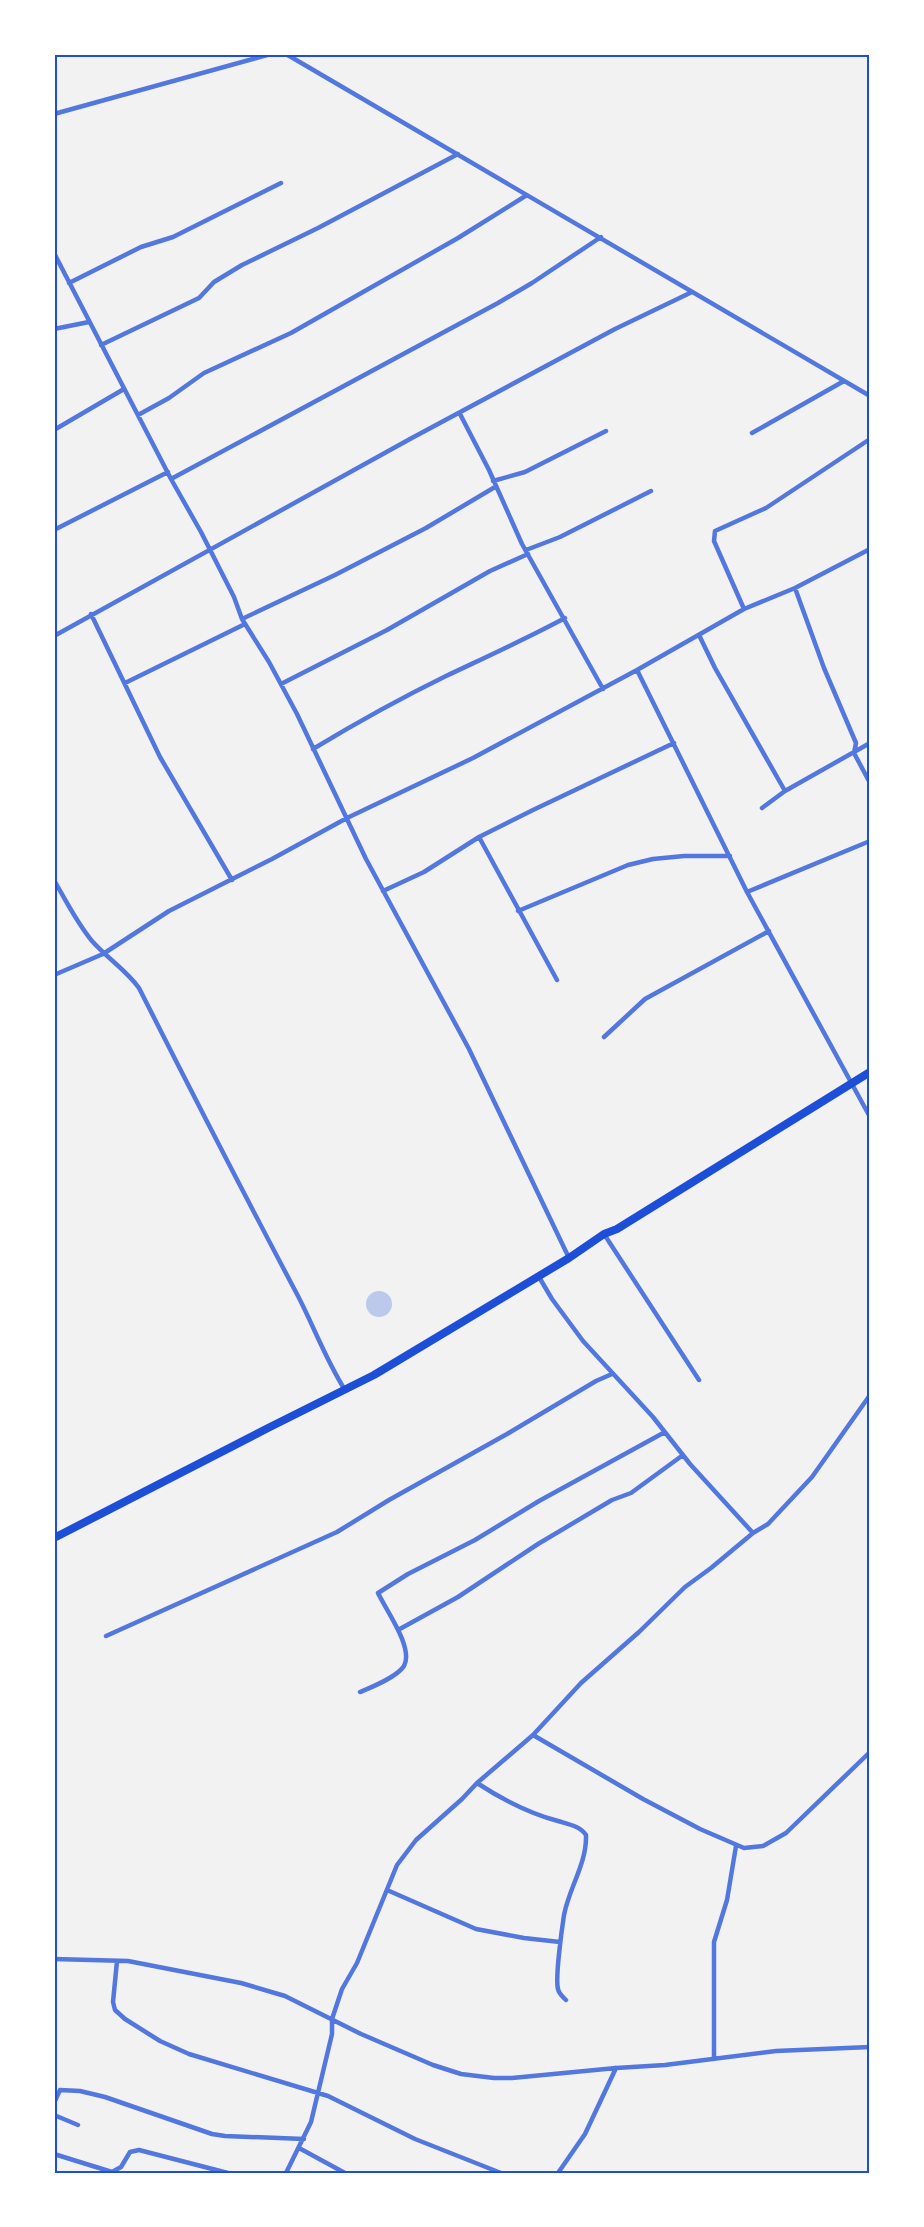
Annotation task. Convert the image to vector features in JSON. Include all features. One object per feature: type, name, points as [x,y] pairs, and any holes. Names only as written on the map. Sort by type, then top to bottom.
[{"type":"highway","points":[[54,1538],[383,1370],[870,1072]]},
{"type":"street","points":[[54,114],[271,54]]},
{"type":"street","points":[[286,54],[870,396]]},
{"type":"street","points":[[101,345],[199,298],[214,282],[242,265],[318,228],[458,154]]},
{"type":"street","points":[[69,283],[141,247],[173,237],[282,183]]},
{"type":"street","points":[[138,415],[169,398],[204,372],[291,333],[527,195]]},
{"type":"street","points":[[171,480],[498,303],[601,237]]},
{"type":"street","points":[[54,253],[234,597],[243,621],[281,684],[366,859],[469,1049],[569,1258]]},
{"type":"street","points":[[54,636],[209,549],[615,329],[692,292]]},
{"type":"street","points":[[54,329],[89,322]]},
{"type":"street","points":[[752,433],[844,381]]},
{"type":"street","points":[[54,430],[124,389]]},
{"type":"street","points":[[460,414],[527,552],[603,689]]},
{"type":"street","points":[[125,683],[426,528],[494,484],[525,472],[606,431]]},
{"type":"street","points":[[744,609],[714,541],[716,531],[779,500],[870,439]]},
{"type":"street","points":[[54,530],[168,472]]},
{"type":"street","points":[[281,684],[387,630],[490,571],[651,490]]},
{"type":"street","points":[[54,975],[104,954],[169,911],[347,818],[473,758],[603,689],[744,609],[795,588],[870,549]]},
{"type":"street","points":[[795,588],[824,668],[856,743],[854,753],[870,783]]},
{"type":"street","points":[[91,614],[160,758],[232,880]]},
{"type":"street","points":[[314,749],[353,725],[435,682],[565,618]]},
{"type":"street","points":[[699,635],[715,668],[785,791]]},
{"type":"street","points":[[637,670],[747,892],[870,1117]]},
{"type":"street","points":[[383,891],[424,872],[479,837],[674,743]]},
{"type":"street","points":[[762,808],[785,791],[870,743]]},
{"type":"street","points":[[479,837],[557,980]]},
{"type":"street","points":[[747,892],[870,841]]},
{"type":"street","points":[[518,911],[628,866],[653,859],[730,856]]},
{"type":"street","points":[[54,880],[84,931],[104,954],[130,975],[139,988],[203,1117],[345,1390]]},
{"type":"street","points":[[604,1037],[645,999],[769,932]]},
{"type":"street","points":[[604,1234],[699,1380]]},
{"type":"street","points":[[539,1276],[552,1299],[583,1341],[753,1533]]},
{"type":"street","points":[[106,1636],[337,1532],[596,1381],[612,1374]]},
{"type":"street","points":[[286,2173],[311,2122],[332,2034],[332,2019],[336,2005],[357,1962],[397,1865],[416,1840],[533,1735],[581,1683],[610,1656],[686,1587],[753,1533],[768,1524],[800,1491],[870,1395]]},
{"type":"street","points":[[360,1692],[380,1684],[404,1666],[406,1654],[399,1630],[378,1593],[665,1432]]},
{"type":"street","points":[[399,1630],[458,1597],[538,1544],[612,1500],[631,1493],[683,1455]]},
{"type":"street","points":[[533,1735],[643,1799],[744,1848],[763,1846],[786,1833],[870,1752]]},
{"type":"street","points":[[477,1783],[525,1811],[570,1824],[585,1832],[585,1848],[564,1915],[560,1942],[557,1987],[566,2000]]},
{"type":"street","points":[[714,2059],[714,1942],[727,1900],[736,1846]]},
{"type":"street","points":[[387,1890],[476,1929],[560,1942]]},
{"type":"street","points":[[54,1959],[117,1960],[241,1983],[285,1996],[417,2059],[461,2074],[512,2078],[665,2065],[776,2051],[870,2047]]},
{"type":"street","points":[[117,1960],[113,2007],[120,2016],[139,2029],[189,2054],[336,2099],[415,2139],[501,2173]]},
{"type":"street","points":[[558,2173],[585,2134],[616,2068]]},
{"type":"street","points":[[54,2103],[60,2091],[80,2091],[124,2103],[212,2134],[304,2139]]},
{"type":"street","points":[[54,2115],[78,2125]]},
{"type":"street","points":[[299,2148],[345,2173]]},
{"type":"street","points":[[54,2154],[112,2172],[121,2167],[130,2152],[139,2150],[228,2173]]},
{"type":"street","points":[[477,2173],[480,2166]]},
{"type":"building","points":[[379,1291],[388,1295],[392,1304],[388,1313],[379,1317],[370,1313],[366,1304],[370,1295]]}]
